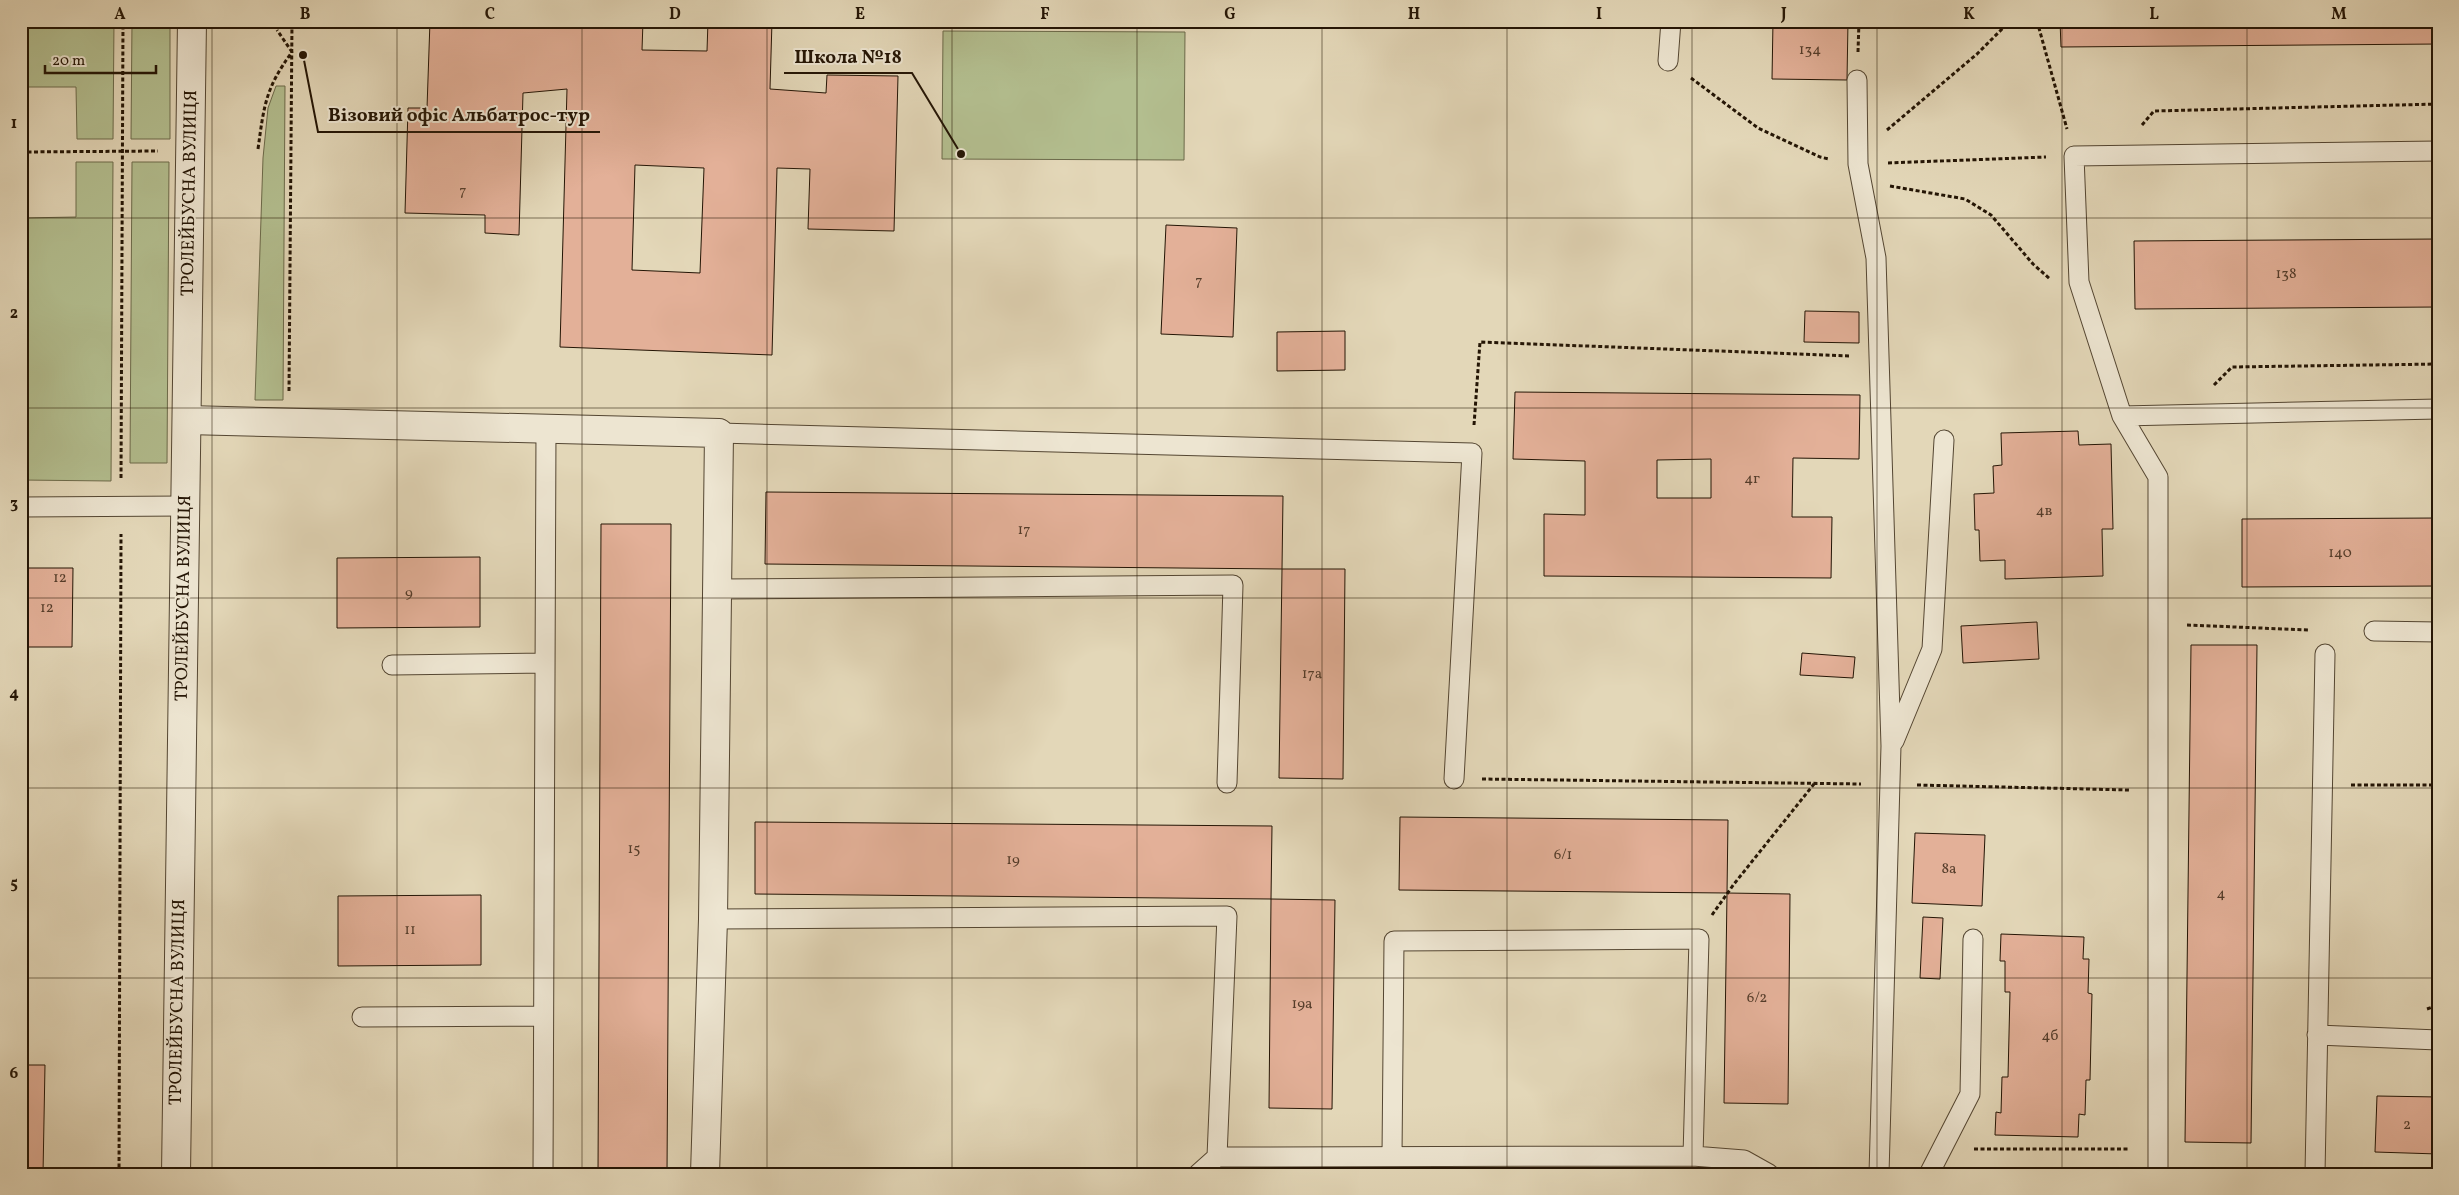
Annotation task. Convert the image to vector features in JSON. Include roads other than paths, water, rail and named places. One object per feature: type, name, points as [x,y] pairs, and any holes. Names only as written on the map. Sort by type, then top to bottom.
[{"type":"street","name":"ТРОЛЕЙБУСНА ВУЛИЦЯ","points":[[176,1174],[192,21]]},
{"type":"street","points":[[186,420],[719,433],[713,919],[705,1174]]},
{"type":"lane","points":[[1668,61],[1671,21]]},
{"type":"lane","points":[[1857,80],[1859,166],[1876,258],[1891,746],[1880,1174]]},
{"type":"lane","points":[[2158,1174],[2158,477],[2122,416],[2079,282],[2074,156],[2117,157],[2438,151]]},
{"type":"lane","points":[[2122,416],[2438,409]]},
{"type":"lane","points":[[542,1174],[546,429]]},
{"type":"lane","points":[[719,433],[1472,453],[1454,779]]},
{"type":"lane","points":[[1891,746],[1932,649],[1944,440]]},
{"type":"lane","points":[[21,507],[185,506]]},
{"type":"lane","points":[[717,589],[1233,585],[1226,783]]},
{"type":"lane","points":[[2374,632],[2438,632]]},
{"type":"lane","points":[[2315,1174],[2325,654]]},
{"type":"lane","points":[[392,665],[545,664]]},
{"type":"lane","points":[[713,919],[1227,916],[1218,1157]]},
{"type":"lane","points":[[1392,1156],[1394,941],[1699,939],[1692,1156]]},
{"type":"lane","points":[[1929,1174],[1970,1094],[1973,939]]},
{"type":"lane","points":[[362,1017],[542,1016]]},
{"type":"lane","points":[[2317,1035],[2438,1040]]},
{"type":"lane","points":[[1198,1174],[1218,1157],[1392,1156],[1692,1156],[1744,1160],[1769,1174]]},
{"type":"place","name":"Візовий офіс Альбатрос-тур","points":[[303,55]]},
{"type":"place","name":"Школа №18","points":[[961,154]]}]
